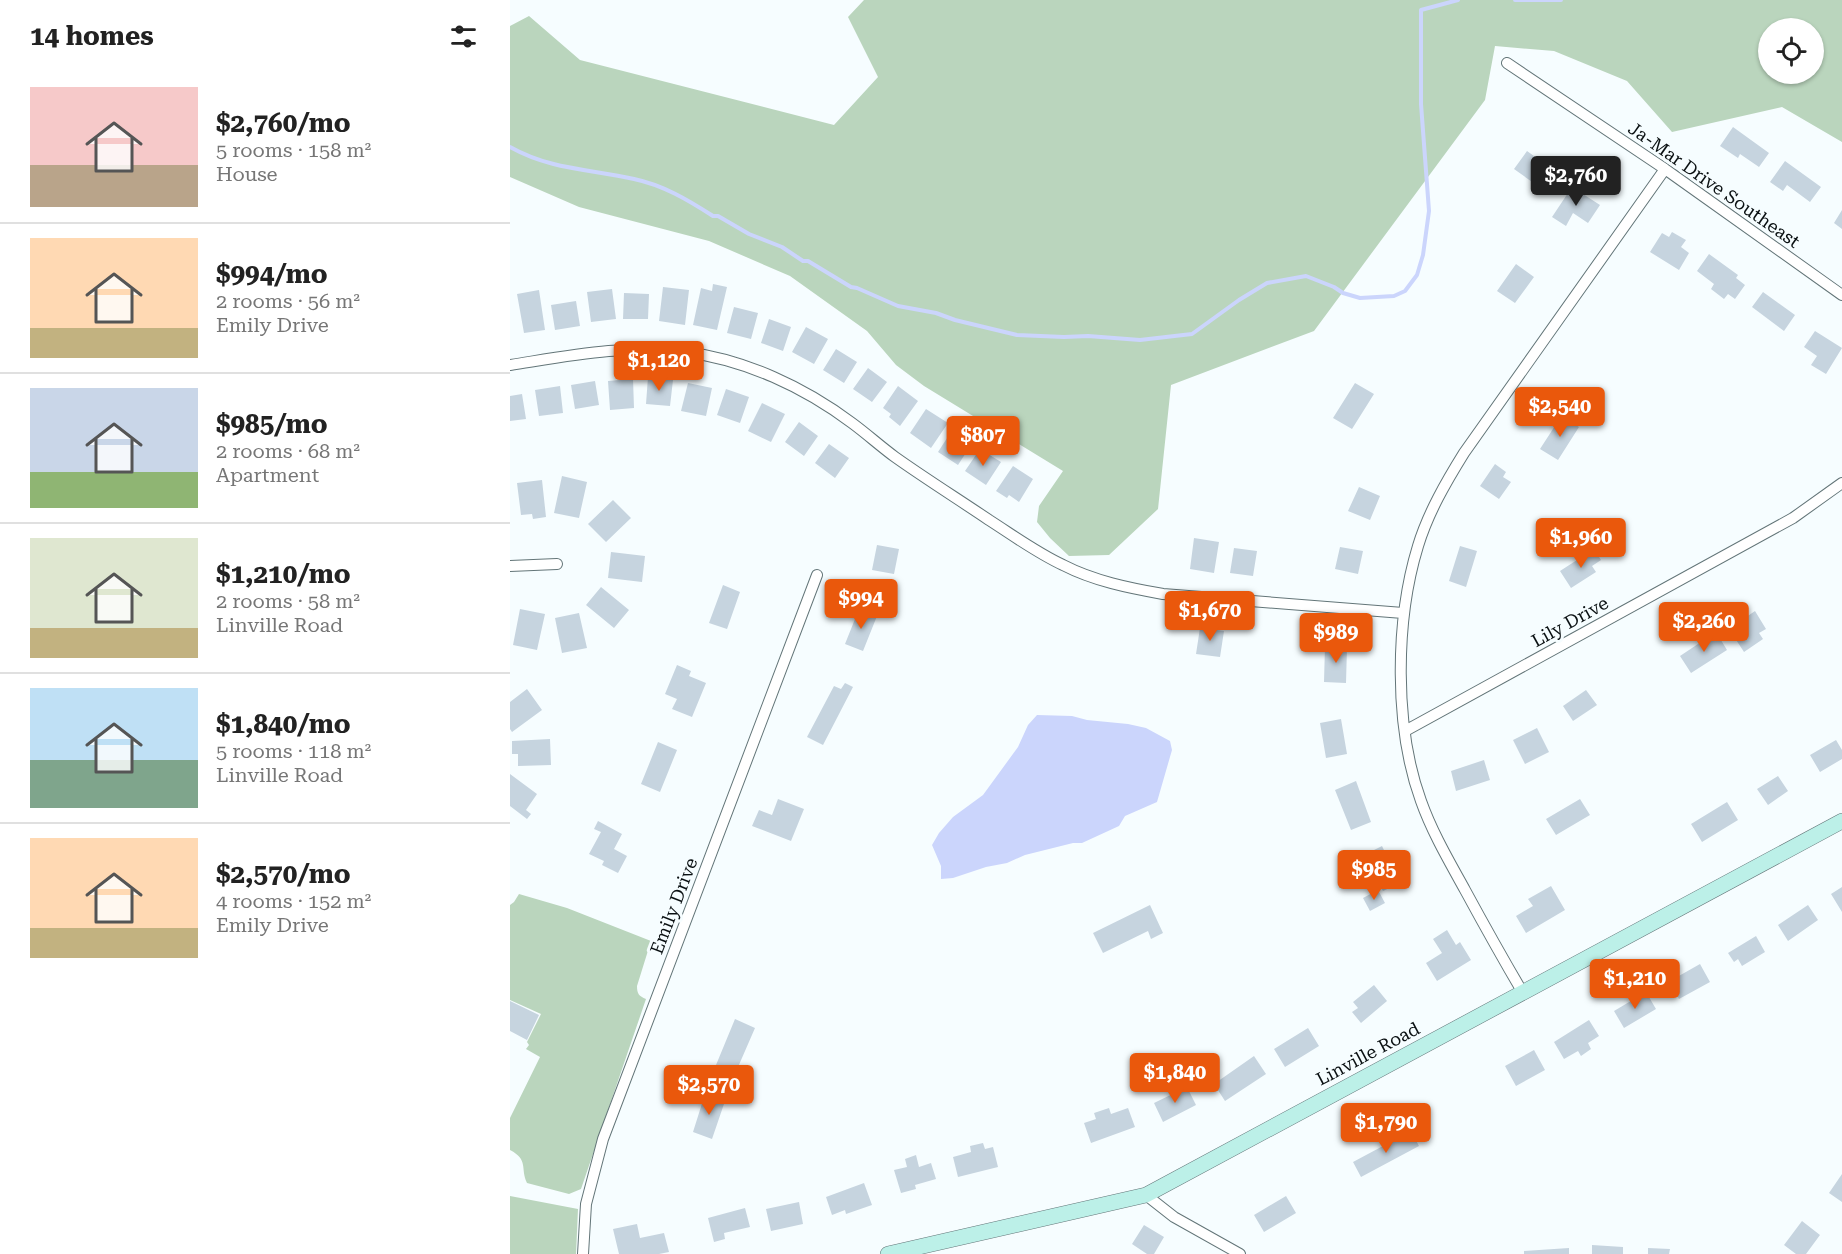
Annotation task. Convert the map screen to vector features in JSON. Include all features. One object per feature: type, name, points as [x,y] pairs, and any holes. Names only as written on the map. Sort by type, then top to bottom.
[{"type":"main road","name":"Linville Road","points":[[888,1254],[1146,1195],[1842,821]]},
{"type":"street","name":"Ja-Mar Drive Southeast","points":[[1507,63],[1665,169],[1842,295]]},
{"type":"street","points":[[1522,993],[1453,867],[1421,801],[1411,767],[1405,731],[1402,661],[1403,613],[1419,544],[1447,482],[1471,443],[1665,169]]},
{"type":"street","points":[[510,365],[623,350],[667,350],[723,360],[752,368],[805,392],[853,423],[917,472],[1038,552],[1064,566],[1095,578],[1163,594],[1403,613]]},
{"type":"street","name":"Lily Drive","points":[[1405,731],[1793,518],[1842,483]]},
{"type":"street","points":[[510,566],[557,564]]},
{"type":"street","name":"Emily Drive","points":[[583,1254],[586,1204],[603,1139],[817,575]]},
{"type":"street","points":[[1146,1195],[1174,1217],[1240,1254]]},
{"type":"green space","points":[[864,0],[1842,0],[1842,142],[1782,107],[1672,132],[1627,81],[1554,51],[1495,46],[1485,100],[1314,331],[1171,385],[1158,509],[1109,555],[1069,556],[1037,522],[1039,506],[1063,471],[924,386],[896,365],[867,331],[790,276],[709,241],[579,207],[510,177],[510,26],[529,16],[580,60],[834,125],[878,77],[848,17]]},
{"type":"green space","points":[[519,894],[567,908],[651,941],[637,986],[639,994],[646,999],[581,1189],[569,1194],[527,1183],[520,1157],[510,1150],[510,1118],[540,1057],[526,1049],[529,1045],[527,1042],[541,1014],[510,1000],[510,905]]},
{"type":"green space","points":[[510,1196],[578,1209],[576,1254],[510,1254]]},
{"type":"water","points":[[1037,715],[1072,716],[1087,720],[1128,724],[1146,728],[1170,741],[1172,750],[1157,802],[1125,816],[1119,826],[1082,843],[1073,843],[1025,855],[1007,863],[953,878],[941,879],[941,866],[932,845],[939,833],[953,817],[983,795],[1018,747],[1028,725]]},
{"type":"building","points":[[1733,127],[1769,153],[1759,167],[1740,154],[1738,158],[1720,146]]},
{"type":"building","points":[[1527,151],[1555,171],[1542,189],[1514,169]]},
{"type":"building","points":[[1785,161],[1821,187],[1810,202],[1787,185],[1783,191],[1770,182]]},
{"type":"building","points":[[1572,187],[1600,205],[1588,223],[1573,213],[1566,226],[1552,217]]},
{"type":"building","points":[[1842,210],[1842,229],[1834,223]]},
{"type":"building","points":[[1672,232],[1686,240],[1681,247],[1689,253],[1679,270],[1650,252],[1662,233],[1669,237]]},
{"type":"building","points":[[1709,254],[1738,275],[1736,278],[1745,285],[1735,299],[1728,294],[1724,299],[1711,289],[1714,284],[1697,271]]},
{"type":"building","points":[[1516,264],[1534,277],[1515,303],[1497,291]]},
{"type":"building","points":[[713,284],[727,287],[717,330],[693,325],[701,288],[712,291]]},
{"type":"building","points":[[663,287],[689,290],[685,325],[659,321]]},
{"type":"building","points":[[612,289],[616,319],[591,322],[587,292]]},
{"type":"building","points":[[539,290],[545,330],[524,333],[517,294]]},
{"type":"building","points":[[1763,292],[1795,315],[1784,331],[1752,307]]},
{"type":"building","points":[[624,293],[649,294],[648,319],[623,319]]},
{"type":"building","points":[[576,301],[580,326],[555,330],[551,305]]},
{"type":"building","points":[[734,307],[758,313],[751,339],[727,333]]},
{"type":"building","points":[[769,319],[791,327],[783,351],[761,343]]},
{"type":"building","points":[[806,327],[828,339],[814,364],[792,352]]},
{"type":"building","points":[[1815,331],[1842,348],[1826,374],[1811,365],[1817,356],[1804,347]]},
{"type":"building","points":[[836,349],[857,362],[844,383],[823,370]]},
{"type":"building","points":[[868,368],[887,382],[872,402],[853,389]]},
{"type":"building","points":[[648,377],[673,380],[670,406],[646,404]]},
{"type":"building","points":[[633,379],[634,408],[610,410],[608,381]]},
{"type":"building","points":[[595,381],[599,405],[575,409],[571,385]]},
{"type":"building","points":[[688,383],[712,388],[706,416],[681,411]]},
{"type":"building","points":[[1355,383],[1374,394],[1352,429],[1333,418]]},
{"type":"building","points":[[560,386],[563,413],[539,416],[535,390]]},
{"type":"building","points":[[898,386],[918,401],[900,426],[889,417],[891,414],[883,408]]},
{"type":"building","points":[[726,389],[749,397],[740,423],[717,415]]},
{"type":"building","points":[[522,394],[526,419],[510,421],[510,396]]},
{"type":"building","points":[[762,403],[785,414],[771,442],[748,431]]},
{"type":"building","points":[[926,409],[948,423],[931,448],[910,433]]},
{"type":"building","points":[[1562,415],[1579,427],[1558,460],[1540,449]]},
{"type":"building","points":[[799,422],[818,436],[804,456],[785,442]]},
{"type":"building","points":[[951,432],[971,445],[958,465],[938,452]]},
{"type":"building","points":[[829,444],[849,458],[835,478],[815,463]]},
{"type":"building","points":[[980,449],[1001,462],[986,485],[965,471]]},
{"type":"building","points":[[1495,464],[1506,472],[1503,477],[1511,482],[1499,499],[1480,486]]},
{"type":"building","points":[[1013,466],[1033,479],[1019,502],[1009,495],[1007,498],[996,491]]},
{"type":"building","points":[[562,476],[587,482],[579,518],[554,513]]},
{"type":"building","points":[[542,480],[546,517],[533,519],[532,514],[521,515],[517,483]]},
{"type":"building","points":[[1359,487],[1380,496],[1370,520],[1348,511]]},
{"type":"building","points":[[613,500],[631,518],[606,542],[588,524]]},
{"type":"building","points":[[1194,538],[1219,542],[1214,573],[1190,569]]},
{"type":"building","points":[[877,545],[899,549],[894,574],[872,570]]},
{"type":"building","points":[[1460,546],[1477,551],[1466,587],[1449,581]]},
{"type":"building","points":[[1340,547],[1363,551],[1358,574],[1335,569]]},
{"type":"building","points":[[1234,548],[1257,551],[1253,576],[1230,573]]},
{"type":"building","points":[[1594,549],[1601,560],[1592,566],[1596,572],[1571,588],[1560,571]]},
{"type":"building","points":[[611,552],[645,556],[642,582],[608,578]]},
{"type":"building","points":[[723,585],[740,592],[727,629],[709,623]]},
{"type":"building","points":[[601,587],[629,610],[614,628],[586,605]]},
{"type":"building","points":[[520,609],[545,614],[537,650],[513,645]]},
{"type":"building","points":[[859,609],[877,616],[863,651],[845,644]]},
{"type":"building","points":[[1755,611],[1766,629],[1759,633],[1763,639],[1744,652],[1729,629]]},
{"type":"building","points":[[579,613],[587,648],[562,653],[555,618]]},
{"type":"building","points":[[1200,628],[1224,631],[1220,657],[1196,654]]},
{"type":"building","points":[[1716,632],[1727,650],[1691,673],[1680,656]]},
{"type":"building","points":[[1325,646],[1347,647],[1346,683],[1324,682]]},
{"type":"building","points":[[677,665],[691,671],[689,676],[706,683],[692,717],[672,709],[677,699],[665,694]]},
{"type":"building","points":[[845,683],[853,687],[823,745],[807,737],[834,686],[841,689]]},
{"type":"building","points":[[527,689],[542,710],[512,732],[510,702]]},
{"type":"building","points":[[1586,690],[1597,705],[1573,721],[1563,706]]},
{"type":"building","points":[[1341,719],[1347,754],[1326,758],[1320,723]]},
{"type":"building","points":[[1537,728],[1549,752],[1525,764],[1513,740]]},
{"type":"building","points":[[550,739],[551,765],[518,766],[518,754],[512,754],[512,741]]},
{"type":"building","points":[[1836,740],[1842,750],[1842,759],[1820,772],[1810,755]]},
{"type":"building","points":[[658,742],[677,750],[660,792],[641,784]]},
{"type":"building","points":[[1484,760],[1490,780],[1456,791],[1451,771]]},
{"type":"building","points":[[510,774],[537,794],[526,810],[531,814],[527,819],[510,806]]},
{"type":"building","points":[[1778,776],[1788,791],[1768,805],[1757,789]]},
{"type":"building","points":[[1356,781],[1371,822],[1351,830],[1335,790]]},
{"type":"building","points":[[778,799],[804,809],[791,841],[752,826],[759,810],[772,815]]},
{"type":"building","points":[[1580,799],[1590,815],[1556,835],[1546,819]]},
{"type":"building","points":[[1727,802],[1738,820],[1702,842],[1691,824]]},
{"type":"building","points":[[598,821],[622,834],[614,849],[627,856],[618,873],[602,865],[604,861],[589,854],[601,832],[594,829]]},
{"type":"building","points":[[1382,846],[1400,883],[1383,891],[1364,855]]},
{"type":"building","points":[[1551,886],[1565,910],[1526,933],[1516,916],[1533,906],[1528,899]]},
{"type":"building","points":[[1842,887],[1842,912],[1831,894]]},
{"type":"building","points":[[1378,890],[1385,903],[1370,911],[1363,898]]},
{"type":"building","points":[[1150,905],[1163,933],[1151,939],[1148,931],[1103,953],[1093,933]]},
{"type":"building","points":[[1808,905],[1818,920],[1788,941],[1778,925]]},
{"type":"building","points":[[1447,930],[1456,945],[1460,942],[1471,960],[1437,981],[1426,963],[1442,953],[1433,939]]},
{"type":"building","points":[[1756,936],[1765,952],[1742,966],[1738,959],[1734,962],[1728,953]]},
{"type":"building","points":[[1700,964],[1710,982],[1679,999],[1670,981]]},
{"type":"building","points":[[1374,985],[1387,1001],[1361,1023],[1352,1012],[1358,1008],[1353,1002]]},
{"type":"building","points":[[1646,992],[1656,1009],[1624,1028],[1614,1011]]},
{"type":"building","points":[[510,1001],[539,1015],[527,1040],[510,1031]]},
{"type":"building","points":[[735,1019],[755,1028],[735,1074],[716,1065]]},
{"type":"building","points":[[1589,1020],[1599,1036],[1588,1043],[1591,1049],[1581,1056],[1578,1051],[1564,1059],[1554,1042]]},
{"type":"building","points":[[1308,1028],[1319,1046],[1285,1067],[1274,1049]]},
{"type":"building","points":[[1534,1050],[1545,1070],[1516,1086],[1505,1066]]},
{"type":"building","points":[[1254,1056],[1266,1074],[1225,1101],[1214,1084]]},
{"type":"building","points":[[1187,1087],[1196,1105],[1163,1122],[1154,1103]]},
{"type":"building","points":[[705,1094],[725,1101],[712,1139],[693,1132]]},
{"type":"building","points":[[1109,1108],[1111,1114],[1128,1108],[1135,1127],[1091,1143],[1084,1123],[1096,1119],[1094,1113]]},
{"type":"building","points":[[1411,1131],[1419,1146],[1361,1177],[1353,1162]]},
{"type":"building","points":[[983,1143],[985,1149],[993,1147],[998,1167],[958,1177],[953,1157],[971,1152],[970,1146]]},
{"type":"building","points":[[916,1155],[919,1167],[931,1163],[936,1179],[915,1185],[916,1189],[901,1193],[894,1170],[907,1167],[905,1159]]},
{"type":"building","points":[[1842,1174],[1842,1202],[1829,1193]]},
{"type":"building","points":[[864,1183],[872,1205],[846,1214],[845,1210],[832,1215],[826,1197]]},
{"type":"building","points":[[1286,1196],[1296,1213],[1264,1232],[1254,1215]]},
{"type":"building","points":[[799,1202],[803,1224],[771,1231],[766,1209]]},
{"type":"building","points":[[745,1208],[750,1227],[724,1233],[725,1239],[714,1242],[708,1218]]},
{"type":"building","points":[[1802,1221],[1820,1235],[1806,1254],[1796,1254],[1784,1245]]},
{"type":"building","points":[[637,1224],[640,1238],[664,1233],[669,1252],[619,1254],[613,1229]]},
{"type":"building","points":[[1144,1225],[1164,1237],[1154,1254],[1147,1254],[1132,1244]]},
{"type":"building","points":[[1592,1245],[1623,1247],[1623,1254],[1592,1254]]},
{"type":"building","points":[[1569,1248],[1569,1254],[1524,1254],[1524,1251]]},
{"type":"building","points":[[1648,1248],[1670,1249],[1669,1254],[1648,1254]]},
{"type":"waterway","points":[[510,147],[525,155],[556,165],[634,179],[665,189],[749,234],[782,247],[851,287],[898,306],[936,313],[1017,335],[1088,336],[1140,340],[1192,334],[1267,283],[1306,276],[1360,298],[1394,296],[1405,291],[1417,275],[1423,255],[1429,211],[1421,104],[1421,10],[1458,0]]},
{"type":"waterway","points":[[1515,0],[1561,0]]}]
